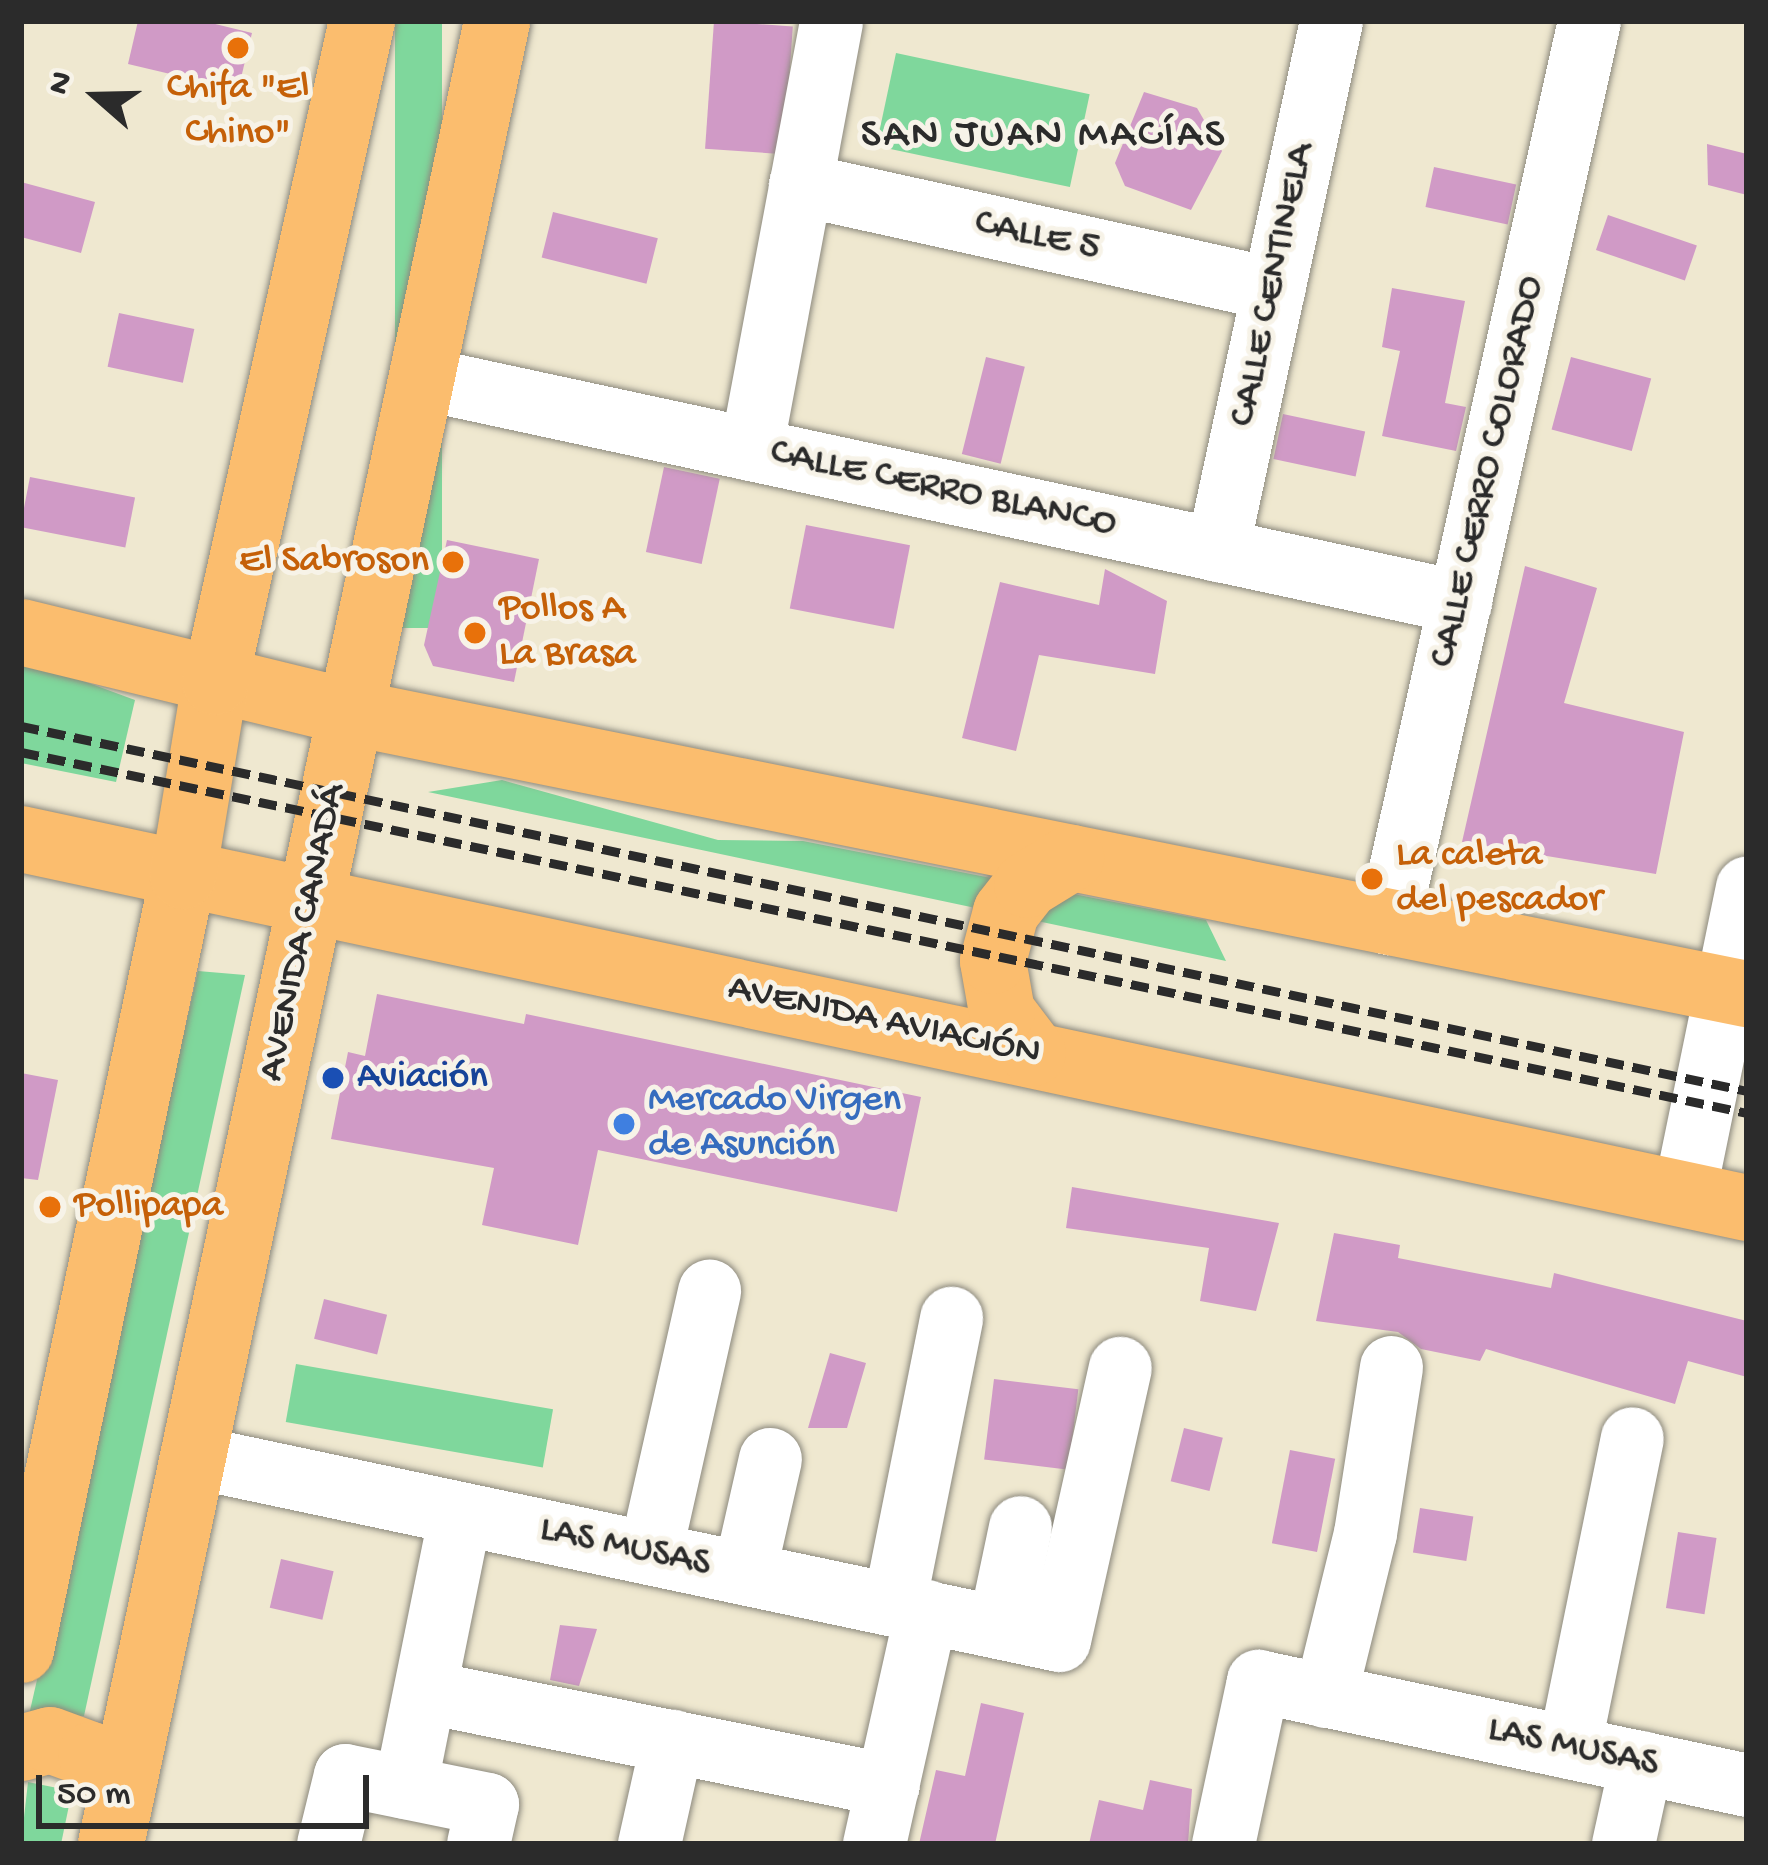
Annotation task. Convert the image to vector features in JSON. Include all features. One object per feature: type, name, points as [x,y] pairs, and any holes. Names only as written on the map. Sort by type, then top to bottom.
[{"type":"main road","points":[[21,1650],[183,876],[215,682],[362,21]]},
{"type":"main road","name":"AVENIDA CANADÁ","points":[[117,1814],[309,903],[426,379],[497,21]]},
{"type":"main road","points":[[21,632],[353,713],[1736,992]]},
{"type":"main road","name":"AVENIDA AVIACIÓN","points":[[21,839],[1747,1208]]},
{"type":"main road","points":[[1033,1053],[1002,1012],[993,962],[1006,912],[1027,885],[1071,858]]},
{"type":"main road","points":[[21,1748],[50,1740],[92,1755],[117,1814]]},
{"type":"street","points":[[751,449],[831,21]]},
{"type":"street","name":"CALLE CENTINELA","points":[[1217,550],[1331,21]]},
{"type":"street","name":"CALLE CERRO COLORADO","points":[[1388,923],[1589,21]]},
{"type":"street","name":"CALLE 5","points":[[800,184],[1273,289]]},
{"type":"street","name":"CALLE CERRO BLANCO","points":[[426,379],[1460,602]]},
{"type":"street","points":[[1684,1194],[1736,992],[1747,887]]},
{"type":"street","points":[[650,1553],[709,1292]]},
{"type":"street","points":[[427,1692],[672,1741],[881,1815],[910,1608],[918,1484],[952,1318]]},
{"type":"street","points":[[1325,1696],[1365,1533],[1391,1367]]},
{"type":"street","name":"LAS MUSAS","points":[[191,1456],[1059,1640],[1120,1368]]},
{"type":"street","points":[[1569,1747],[1632,1438]]},
{"type":"street","points":[[744,1573],[770,1459]]},
{"type":"street","points":[[405,1787],[460,1513]]},
{"type":"street","points":[[999,1627],[1020,1527]]},
{"type":"street","name":"LAS MUSAS","points":[[1222,1844],[1258,1681],[1747,1785]]},
{"type":"street","points":[[649,1844],[672,1741]]},
{"type":"street","points":[[1623,1844],[1641,1762]]},
{"type":"street","points":[[328,1844],[345,1774],[487,1804],[478,1844]]},
{"type":"green space","points":[[395,21],[442,21],[442,628],[395,628]]},
{"type":"green space","points":[[896,53],[1090,94],[1070,187],[876,146]]},
{"type":"green space","points":[[21,658],[135,700],[116,782],[21,763]]},
{"type":"green space","points":[[502,780],[718,840],[803,841],[1206,920],[1226,961],[428,792]]},
{"type":"green space","points":[[198,971],[245,975],[84,1716],[29,1715]]},
{"type":"green space","points":[[296,1364],[553,1409],[543,1467],[286,1422]]},
{"type":"green space","points":[[28,1782],[72,1791],[61,1844],[21,1844]]},
{"type":"building","points":[[138,21],[203,21],[252,33],[238,90],[128,64]]},
{"type":"building","points":[[714,21],[793,27],[784,154],[705,149]]},
{"type":"building","points":[[1144,92],[1197,108],[1222,151],[1191,210],[1125,186],[1115,163]]},
{"type":"building","points":[[1707,144],[1747,154],[1747,195],[1708,185]]},
{"type":"building","points":[[1434,167],[1516,184],[1508,225],[1425,207]]},
{"type":"building","points":[[21,182],[95,202],[81,253],[21,237]]},
{"type":"building","points":[[553,212],[658,238],[646,284],[542,258]]},
{"type":"building","points":[[1608,215],[1697,246],[1685,281],[1596,250]]},
{"type":"building","points":[[1392,288],[1465,301],[1445,403],[1466,407],[1456,451],[1382,436],[1400,351],[1382,347]]},
{"type":"building","points":[[119,313],[194,329],[183,383],[108,367]]},
{"type":"building","points":[[986,357],[1025,367],[1001,464],[962,454]]},
{"type":"building","points":[[1571,357],[1651,378],[1632,451],[1552,429]]},
{"type":"building","points":[[1283,414],[1365,431],[1356,476],[1273,459]]},
{"type":"building","points":[[664,467],[720,479],[702,564],[646,552]]},
{"type":"building","points":[[30,477],[135,497],[125,547],[21,527]]},
{"type":"building","points":[[806,525],[910,545],[894,629],[790,608]]},
{"type":"building","points":[[447,540],[539,559],[514,682],[433,666],[424,645]]},
{"type":"building","points":[[1525,566],[1597,588],[1564,703],[1684,732],[1656,874],[1462,842]]},
{"type":"building","points":[[1105,569],[1167,601],[1155,674],[1039,655],[1016,751],[962,738],[1000,582],[1099,605]]},
{"type":"building","name":"Mercado Virgen de Asunción","points":[[377,994],[524,1024],[526,1014],[921,1097],[897,1212],[598,1150],[578,1245],[482,1225],[494,1168],[331,1139],[348,1052],[365,1056]]},
{"type":"building","points":[[21,1073],[58,1080],[38,1180],[21,1178]]},
{"type":"building","points":[[1072,1187],[1279,1223],[1256,1311],[1200,1301],[1209,1248],[1066,1228]]},
{"type":"building","points":[[1334,1233],[1400,1245],[1398,1258],[1551,1288],[1554,1273],[1747,1321],[1747,1377],[1688,1361],[1675,1404],[1486,1349],[1480,1361],[1421,1349],[1398,1332],[1316,1321]]},
{"type":"building","points":[[324,1299],[387,1315],[377,1355],[314,1339]]},
{"type":"building","points":[[830,1353],[866,1363],[847,1428],[808,1428]]},
{"type":"building","points":[[994,1379],[1078,1389],[1068,1470],[984,1459]]},
{"type":"building","points":[[1184,1428],[1223,1438],[1210,1491],[1171,1481]]},
{"type":"building","points":[[1290,1450],[1335,1459],[1317,1552],[1272,1543]]},
{"type":"building","points":[[1420,1508],[1473,1516],[1466,1561],[1413,1552]]},
{"type":"building","points":[[1678,1532],[1717,1538],[1704,1614],[1666,1608]]},
{"type":"building","points":[[281,1559],[334,1571],[322,1620],[270,1608]]},
{"type":"building","points":[[560,1625],[597,1629],[579,1686],[550,1680]]},
{"type":"building","points":[[981,1703],[1024,1713],[995,1844],[919,1844],[936,1770],[965,1776]]},
{"type":"building","points":[[1150,1780],[1192,1789],[1188,1844],[1089,1844],[1099,1800],[1143,1810]]},
{"type":"railway","points":[[21,726],[1747,1091]]},
{"type":"railway","points":[[21,752],[1747,1113]]},
{"type":"place","name":"Chifa \"El Chino\"","points":[[238,48]]},
{"type":"place","name":"El Sabroson","points":[[453,562]]},
{"type":"place","name":"Pollos A La Brasa","points":[[475,633]]},
{"type":"place","name":"La caleta del pescador","points":[[1372,879]]},
{"type":"place","name":"Aviación","points":[[333,1078]]},
{"type":"place","name":"Mercado Virgen de Asunción","points":[[624,1124]]},
{"type":"place","name":"Pollipapa","points":[[50,1207]]},
{"type":"district","name":"SAN JUAN MACÍAS","points":[[1044,137]]}]
